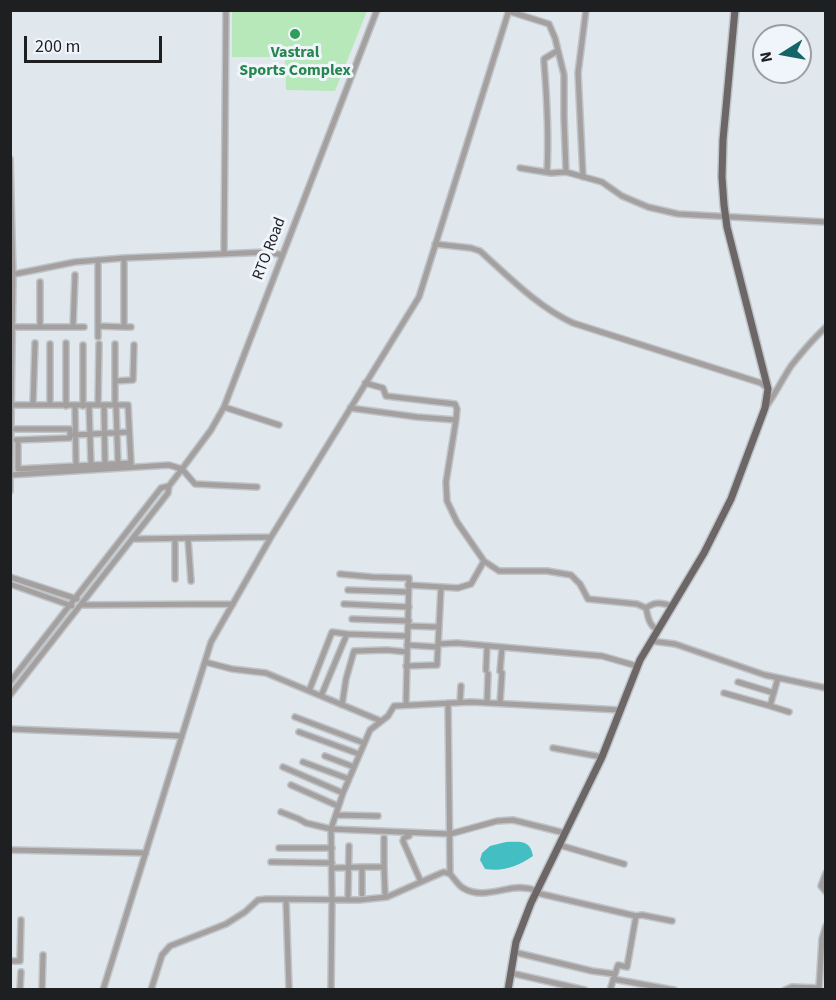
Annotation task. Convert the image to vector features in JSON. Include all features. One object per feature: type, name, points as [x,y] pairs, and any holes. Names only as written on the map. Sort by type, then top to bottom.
[{"type":"main road","points":[[508,990],[516,942],[537,892],[602,757],[638,666],[704,553],[731,499],[765,408],[768,388],[726,217],[722,168],[735,10]]},
{"type":"street","points":[[224,254],[226,10]]},
{"type":"street","name":"RTO Road","points":[[10,695],[168,493],[169,486],[211,430],[224,407],[376,10]]},
{"type":"street","points":[[584,177],[578,73],[586,10]]},
{"type":"street","points":[[103,990],[211,642],[271,537],[419,297],[508,11],[549,24],[555,38],[564,75],[566,172]]},
{"type":"street","points":[[548,172],[548,120],[544,59],[557,51]]},
{"type":"street","points":[[10,159],[12,405],[18,470],[131,463],[128,405],[12,405]]},
{"type":"street","points":[[520,168],[566,172],[602,182],[622,196],[648,207],[678,214],[825,222]]},
{"type":"street","points":[[435,244],[480,251],[532,296],[573,323],[761,383],[768,388]]},
{"type":"street","points":[[12,275],[75,262],[124,258],[268,252],[282,255]]},
{"type":"street","points":[[98,326],[127,327],[124,258]]},
{"type":"street","points":[[98,260],[98,341],[105,464]]},
{"type":"street","points":[[73,327],[75,275]]},
{"type":"street","points":[[40,282],[40,327]]},
{"type":"street","points":[[12,327],[84,327]]},
{"type":"street","points":[[765,408],[790,368],[808,344],[825,327]]},
{"type":"street","points":[[33,405],[36,343]]},
{"type":"street","points":[[66,343],[66,406]]},
{"type":"street","points":[[50,344],[50,405]]},
{"type":"street","points":[[115,344],[118,464]]},
{"type":"street","points":[[82,345],[91,465]]},
{"type":"street","points":[[115,381],[133,380],[134,345]]},
{"type":"street","points":[[365,383],[383,388],[386,396],[455,404],[456,420],[446,482],[447,501],[457,522],[484,561],[499,571],[547,571],[571,574],[580,584],[588,599],[637,604],[646,608]]},
{"type":"street","points":[[75,406],[73,435],[76,466]]},
{"type":"street","points":[[224,407],[279,425]]},
{"type":"street","points":[[350,408],[456,420]]},
{"type":"street","points":[[15,429],[70,429],[73,435]]},
{"type":"street","points":[[15,440],[70,438],[73,435],[129,432]]},
{"type":"street","points":[[10,491],[15,440]]},
{"type":"street","points":[[11,475],[169,465],[182,469],[195,484],[257,487]]},
{"type":"street","name":"RTO Road","points":[[10,682],[161,488],[169,486]]},
{"type":"street","points":[[132,539],[271,537]]},
{"type":"street","points":[[175,539],[175,579]]},
{"type":"street","points":[[188,539],[191,581]]},
{"type":"street","points":[[348,590],[458,588],[471,584],[484,561]]},
{"type":"street","points":[[104,563],[110,568]]},
{"type":"street","points":[[340,573],[409,578],[406,704]]},
{"type":"street","points":[[10,577],[77,598],[82,604]]},
{"type":"street","points":[[10,584],[71,605],[233,604]]},
{"type":"street","points":[[406,666],[437,665],[441,587]]},
{"type":"street","points":[[646,608],[652,603],[673,606]]},
{"type":"street","points":[[344,604],[409,607]]},
{"type":"street","points":[[646,608],[648,621],[653,628],[658,630]]},
{"type":"street","points":[[352,619],[439,627]]},
{"type":"street","points":[[309,691],[332,632],[407,636]]},
{"type":"street","points":[[321,696],[347,634]]},
{"type":"street","points":[[651,641],[675,644],[765,675],[825,688]]},
{"type":"street","points":[[407,645],[457,643],[602,656],[638,666]]},
{"type":"street","points":[[487,646],[488,703]]},
{"type":"street","points":[[500,703],[502,648]]},
{"type":"street","points":[[342,705],[354,651],[407,652]]},
{"type":"street","points":[[205,662],[232,669],[266,673],[381,721]]},
{"type":"street","points":[[770,706],[778,678]]},
{"type":"street","points":[[738,682],[774,693]]},
{"type":"street","points":[[460,702],[461,686]]},
{"type":"street","points":[[724,693],[789,712]]},
{"type":"street","points":[[331,990],[331,829],[338,806],[370,730],[388,716],[394,706],[460,702],[620,710]]},
{"type":"street","points":[[448,703],[450,873]]},
{"type":"street","points":[[295,717],[364,743]]},
{"type":"street","points":[[10,729],[182,736]]},
{"type":"street","points":[[299,732],[359,754]]},
{"type":"street","points":[[552,748],[602,757]]},
{"type":"street","points":[[325,756],[354,767]]},
{"type":"street","points":[[303,762],[349,779]]},
{"type":"street","points":[[283,767],[344,793]]},
{"type":"street","points":[[291,785],[338,806]]},
{"type":"street","points":[[281,812],[306,823],[331,829],[450,834],[497,821],[513,820],[565,833]]},
{"type":"street","points":[[336,815],[378,816]]},
{"type":"street","points":[[409,836],[403,841],[421,882]]},
{"type":"street","points":[[384,838],[385,893]]},
{"type":"street","points":[[559,845],[624,864]]},
{"type":"street","points":[[348,896],[349,846]]},
{"type":"street","points":[[279,848],[332,848]]},
{"type":"street","points":[[10,850],[146,854]]},
{"type":"street","points":[[271,862],[384,867]]},
{"type":"street","points":[[362,867],[362,894]]},
{"type":"street","points":[[151,990],[162,955],[170,946],[226,924],[258,900],[380,899],[444,872],[450,873],[463,888],[478,893],[529,888],[537,892],[636,916],[642,915],[672,921]]},
{"type":"street","points":[[825,873],[821,886],[825,892]]},
{"type":"street","points":[[286,900],[289,990]]},
{"type":"street","points":[[610,990],[618,965],[627,967],[636,916]]},
{"type":"street","points":[[10,961],[20,961],[21,920]]},
{"type":"street","points":[[785,990],[792,987],[819,988],[825,926]]},
{"type":"street","points":[[514,952],[674,990]]},
{"type":"street","points":[[42,990],[43,955]]},
{"type":"street","points":[[20,990],[21,972]]},
{"type":"street","points":[[511,973],[585,990]]},
{"type":"green space","name":"Vastral Sports Complex","points":[[232,10],[367,11],[335,91],[286,90],[285,57],[232,57]]},
{"type":"water","points":[[506,842],[527,844],[533,856],[510,867],[498,870],[485,869],[480,860],[482,853],[490,846]]},
{"type":"place","name":"Vastral Sports Complex","points":[[295,34]]}]
